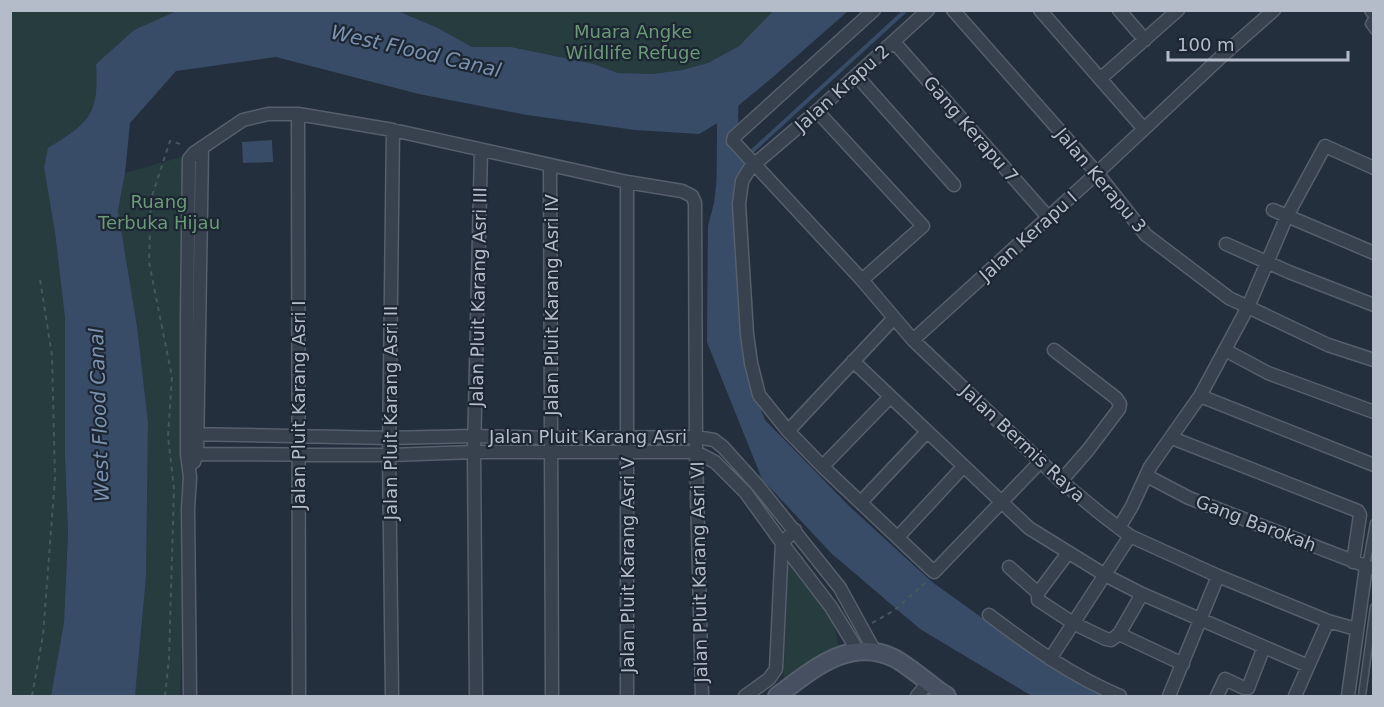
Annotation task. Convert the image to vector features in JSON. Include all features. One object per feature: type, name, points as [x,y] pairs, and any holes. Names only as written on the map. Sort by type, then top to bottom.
[{"type":"street","name":"Jalan Bermis Raya","points":[[874,10],[734,136],[733,141],[862,280],[914,340],[1061,481],[1119,528],[1130,536],[1218,576],[1328,621],[1356,629]]},
{"type":"street","name":"Jalan Krapu 2","points":[[928,10],[818,111],[754,162],[742,179],[739,204],[747,334],[751,363],[759,395],[789,430],[823,466],[934,572],[1001,502]]},
{"type":"street","name":"Jalan Kerapu 3","points":[[953,10],[1097,173],[1146,235],[1229,298],[1328,345],[1374,360]]},
{"type":"street","points":[[1040,10],[1144,129]]},
{"type":"street","points":[[1119,10],[1145,40]]},
{"type":"street","points":[[1100,79],[1178,10]]},
{"type":"street","name":"Jalan Kerapu I","points":[[914,340],[1274,10]]},
{"type":"street","name":"Gang Kerapu 7","points":[[894,42],[1048,217]]},
{"type":"street","points":[[856,75],[954,185]]},
{"type":"street","points":[[818,111],[923,226],[862,280]]},
{"type":"street","points":[[190,696],[189,509],[192,454],[195,188],[202,149],[243,120],[268,114],[298,114],[393,130],[627,182]]},
{"type":"street","name":"Jalan Pluit Karang Asri I","points":[[298,114],[299,696]]},
{"type":"street","name":"Jalan Pluit Karang Asri II","points":[[392,696],[389,438],[393,130]]},
{"type":"street","points":[[1119,528],[1150,467],[1200,396],[1225,350],[1248,307],[1287,216],[1324,146],[1374,168]]},
{"type":"street","name":"Jalan Pluit Karang Asri III","points":[[476,696],[474,436],[481,150]]},
{"type":"street","name":"Jalan Pluit Karang Asri IV","points":[[550,165],[552,696]]},
{"type":"street","name":"Jalan Pluit Karang Asri VI","points":[[627,182],[682,190],[692,196],[695,203],[696,452],[702,696]]},
{"type":"street","name":"Jalan Pluit Karang Asri V","points":[[627,182],[627,696]]},
{"type":"street","points":[[1273,210],[1374,253]]},
{"type":"street","points":[[1226,244],[1374,305]]},
{"type":"street","points":[[789,430],[894,318]]},
{"type":"street","points":[[1054,350],[1116,398],[1120,404],[1107,426],[1061,481]]},
{"type":"street","points":[[1225,350],[1268,373],[1374,412]]},
{"type":"street","points":[[853,361],[1029,528],[1105,575],[1142,594],[1308,666]]},
{"type":"street","points":[[1200,396],[1374,465]]},
{"type":"street","points":[[823,466],[890,397]]},
{"type":"street","points":[[861,502],[927,432]]},
{"type":"street","name":"Jalan Pluit Karang Asri","points":[[192,435],[298,438],[696,437],[714,440],[723,447],[795,530],[840,588],[866,651]]},
{"type":"street","points":[[1172,438],[1358,511],[1360,515],[1353,562]]},
{"type":"street","name":"Jalan Pluit Karang Asri","points":[[192,454],[696,452],[715,462],[746,493],[866,651]]},
{"type":"street","points":[[1001,502],[1041,461]]},
{"type":"street","points":[[898,537],[963,467]]},
{"type":"street","name":"Gang Barokah","points":[[1147,476],[1189,498],[1370,568]]},
{"type":"street","points":[[745,696],[769,679],[776,669],[782,543],[795,530]]},
{"type":"street","points":[[1050,659],[1130,536]]},
{"type":"street","points":[[1068,553],[1038,593],[1038,600],[1072,623],[1109,641],[1119,634],[1142,594]]},
{"type":"street","points":[[1009,567],[1038,593]]},
{"type":"street","points":[[1348,696],[1356,629],[1370,568]]},
{"type":"street","points":[[1169,696],[1218,576]]},
{"type":"street","points":[[989,615],[1050,659],[1100,688],[1120,696]]},
{"type":"street","points":[[1295,696],[1328,621]]},
{"type":"street","points":[[1119,634],[1183,664]]},
{"type":"street","points":[[1217,696],[1225,679],[1248,688],[1264,647]]},
{"type":"street","points":[[777,696],[820,664],[866,651],[896,659],[922,690],[947,696]]},
{"type":"lane","points":[[1373,13],[1369,24],[1374,31]]},
{"type":"lane","points":[[1370,568],[1374,523]]},
{"type":"lane","points":[[1362,696],[1374,607]]},
{"type":"path","points":[[165,696],[169,658],[174,489],[168,436],[172,377],[149,262],[151,199],[170,141],[202,149]]},
{"type":"path","points":[[32,696],[43,635],[55,478],[52,356],[40,279]]},
{"type":"path","points":[[895,610],[930,577]]},
{"type":"green space","points":[[10,11],[179,11],[134,30],[96,64],[96,95],[89,115],[74,131],[48,148],[44,166],[65,318],[65,458],[68,533],[64,622],[51,696],[11,696]]},
{"type":"green space","name":"Muara Angke Wildlife Refuge","points":[[398,11],[773,11],[739,46],[708,63],[682,70],[652,74],[618,73],[594,64],[511,47],[472,47],[438,28]]},
{"type":"green space","name":"Ruang Terbuka Hijau","points":[[202,151],[180,696],[135,696],[146,577],[148,422],[137,326],[118,211],[125,173]]},
{"type":"green space","points":[[789,550],[833,621],[841,656],[818,657],[783,686]]},
{"type":"water","name":"West Flood Canal","points":[[179,10],[398,11],[438,28],[472,47],[511,47],[594,64],[618,73],[652,74],[682,70],[708,63],[739,46],[773,11],[848,11],[773,77],[716,124],[699,134],[635,130],[527,115],[419,94],[276,57],[176,71],[130,123],[125,173],[118,211],[137,326],[148,422],[146,577],[135,696],[51,696],[64,622],[68,533],[65,458],[65,318],[55,233],[44,167],[48,148],[74,131],[89,115],[96,95],[96,64],[134,30]]},
{"type":"water","points":[[272,140],[273,162],[243,163],[242,142]]},
{"type":"water","points":[[740,155],[752,165],[741,176],[741,299],[747,376],[765,420],[849,506],[932,582],[1041,660],[1107,696],[1032,696],[920,629],[831,553],[762,479],[707,342],[708,226],[714,203],[719,162]]},
{"type":"waterway","points":[[748,155],[906,10]]},
{"type":"waterway","points":[[727,187],[728,86]]}]
